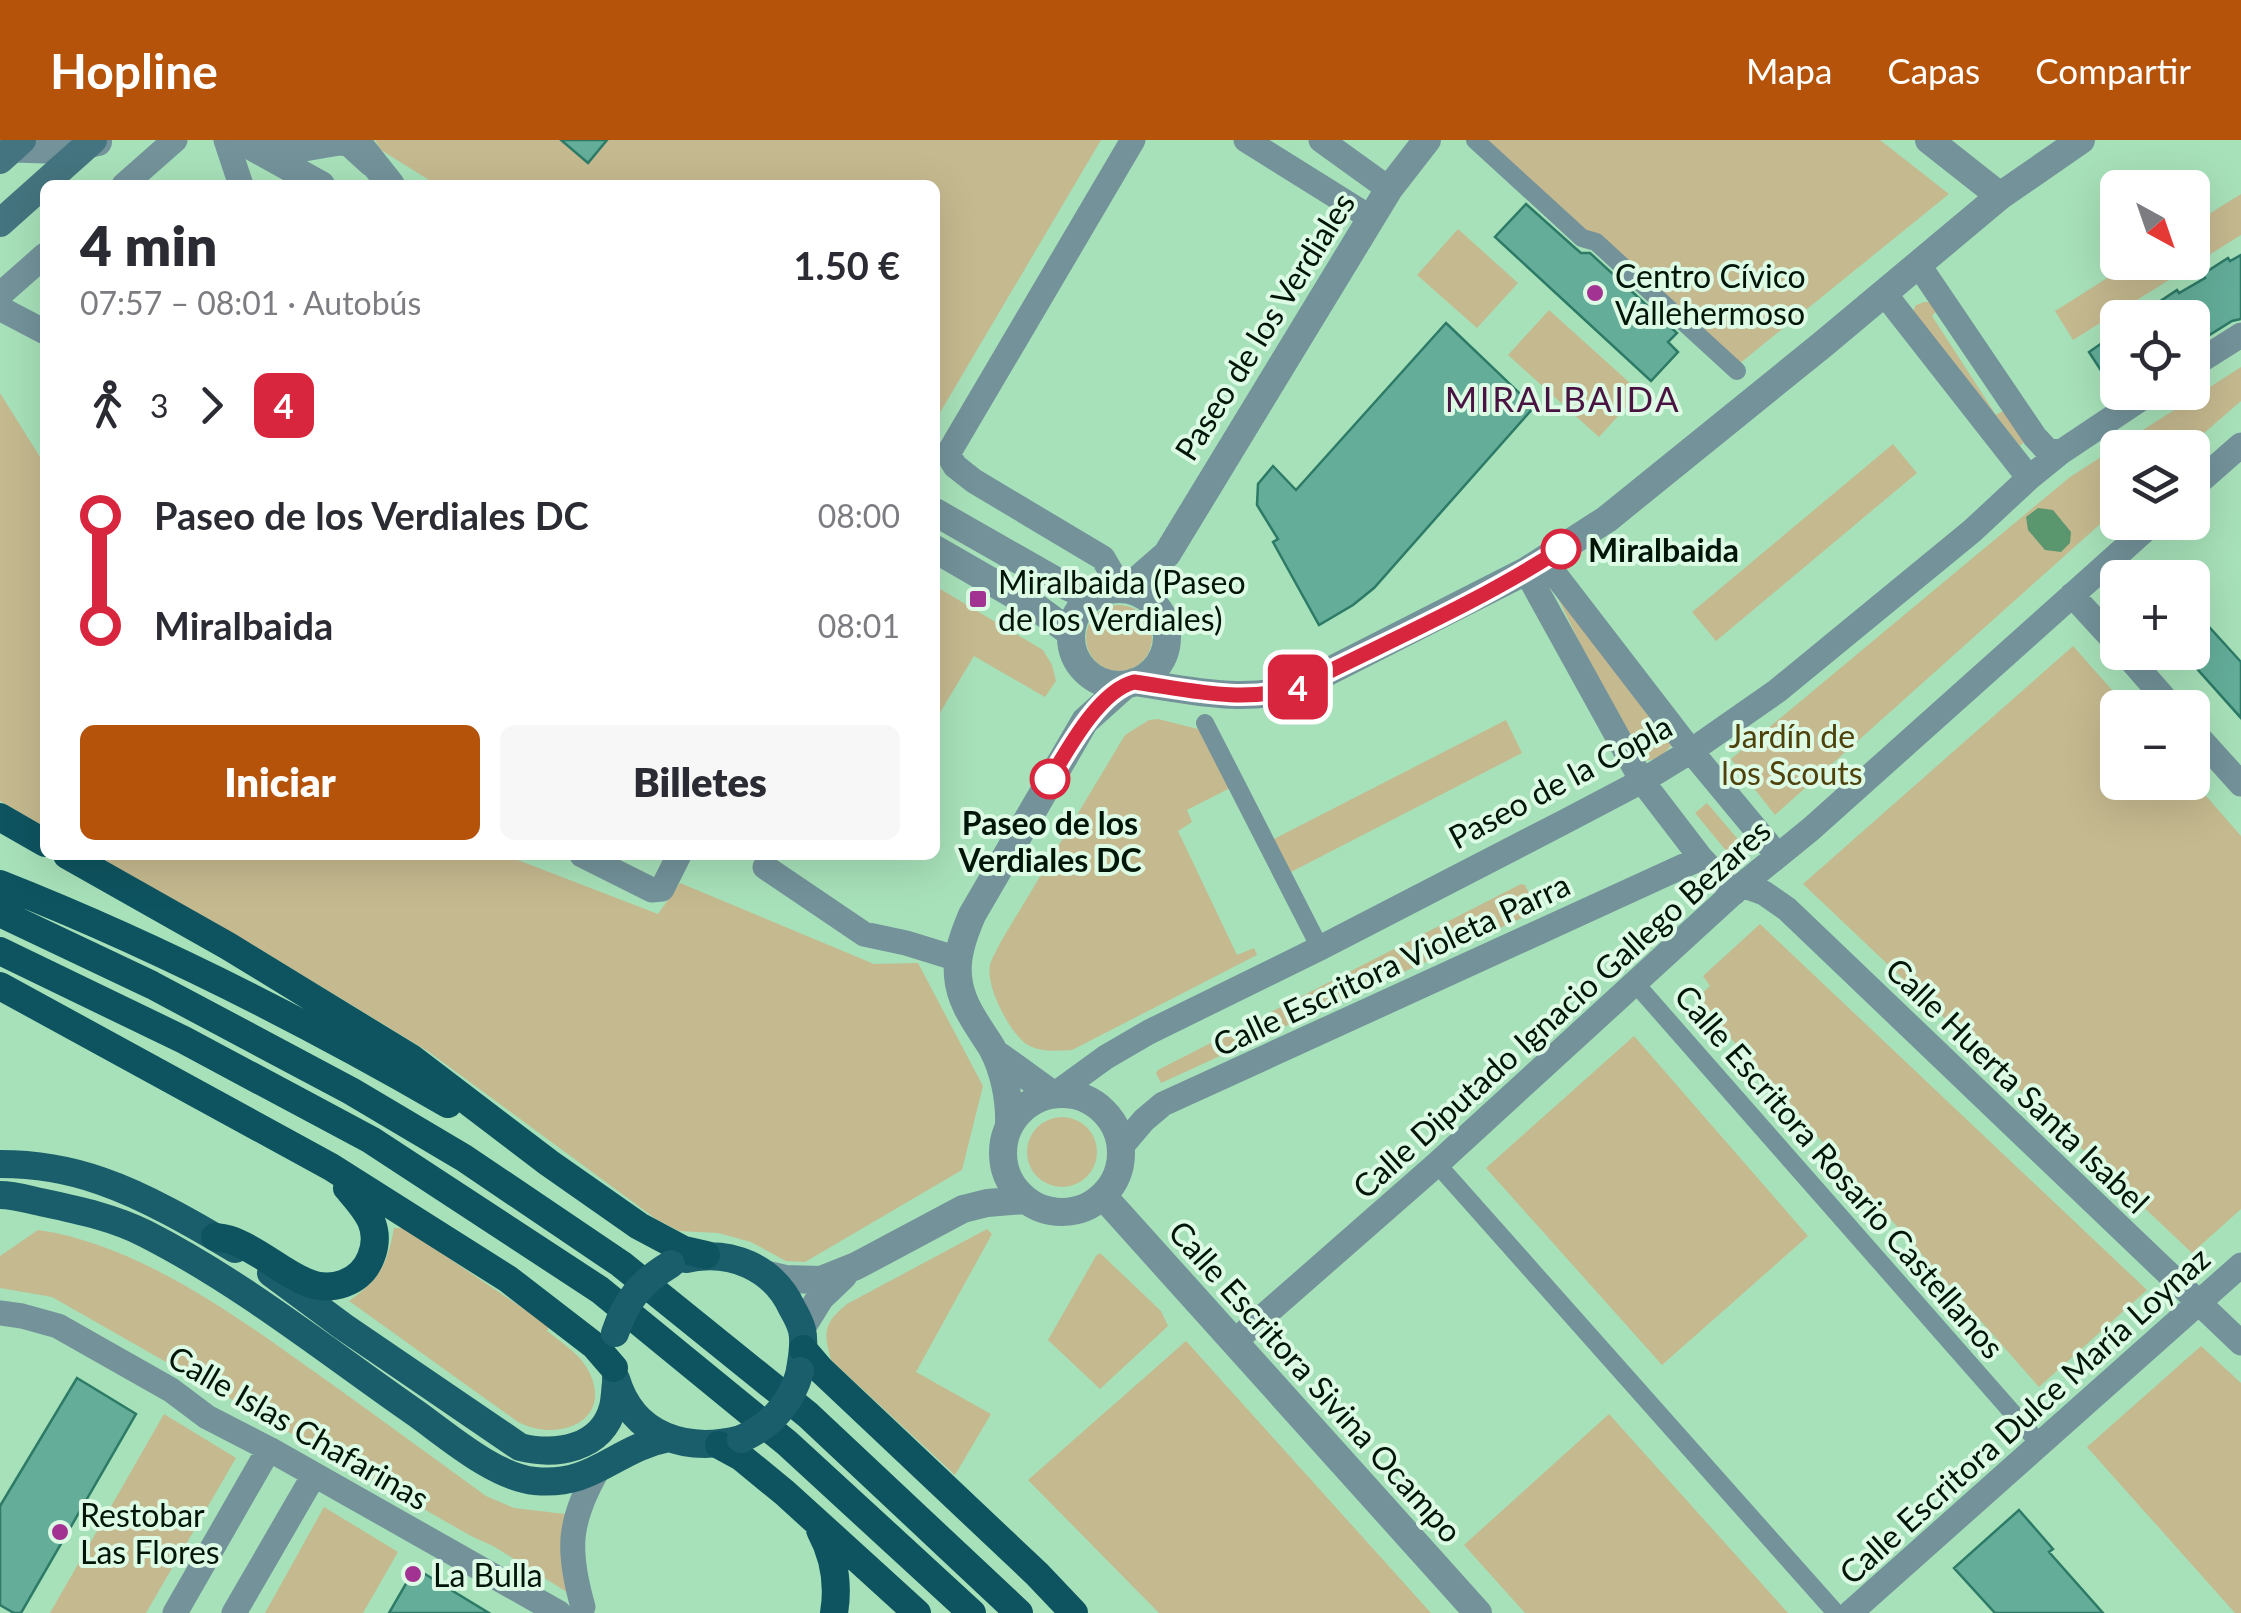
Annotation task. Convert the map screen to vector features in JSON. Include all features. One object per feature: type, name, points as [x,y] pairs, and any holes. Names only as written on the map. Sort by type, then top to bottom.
[{"type":"highway","points":[[0,817],[40,840]]},
{"type":"highway","points":[[76,860],[228,946],[411,1058],[549,1163],[665,1242],[706,1255]]},
{"type":"highway","points":[[0,884],[169,956],[358,1052],[549,1163]]},
{"type":"highway","points":[[0,913],[152,985],[351,1090],[464,1158],[621,1264],[808,1416],[1019,1613]]},
{"type":"highway","points":[[0,952],[184,1040],[371,1140],[600,1290],[787,1442],[972,1613]]},
{"type":"highway","points":[[0,986],[331,1167],[508,1279],[595,1346],[615,1375]]},
{"type":"highway","points":[[215,1236],[235,1241],[307,1283],[332,1286],[354,1279],[369,1262],[376,1236],[371,1217],[331,1167]]},
{"type":"highway","points":[[802,1349],[1074,1613]]},
{"type":"highway","points":[[730,1442],[741,1457],[917,1613]]},
{"type":"highway","points":[[814,1520],[834,1567],[834,1613]]},
{"type":"main road","points":[[49,180],[95,141]]},
{"type":"main road","points":[[0,222],[40,188]]},
{"type":"main road","points":[[0,1164],[27,1164],[101,1180],[215,1236],[520,1447],[540,1452],[582,1445],[607,1422],[613,1407],[614,1333],[628,1301],[656,1273],[671,1264],[706,1255],[743,1260],[768,1275],[787,1296],[802,1349],[796,1386],[776,1417],[730,1442],[705,1446],[654,1432],[623,1398],[615,1375]]},
{"type":"main road","points":[[0,1195],[78,1210],[143,1232],[200,1264],[470,1452],[508,1474],[548,1482],[570,1480],[597,1471],[648,1442],[668,1438]]},
{"type":"street","points":[[130,180],[175,140]]},
{"type":"street","points":[[226,140],[239,180]]},
{"type":"street","points":[[240,140],[312,180]]},
{"type":"street","points":[[1115,591],[1103,558],[974,482],[955,466],[948,454],[1134,140]]},
{"type":"street","points":[[1246,140],[1371,218]]},
{"type":"street","points":[[1321,140],[1389,189]]},
{"type":"street","name":"Paseo de los Verdiales","points":[[1115,591],[1167,554],[1389,189],[1427,140]]},
{"type":"street","points":[[1475,140],[1582,238],[1596,242],[1738,371]]},
{"type":"street","points":[[1929,140],[2000,196]]},
{"type":"street","points":[[1115,591],[1084,604],[1075,617],[1070,633],[1072,648],[1088,674],[1111,684],[1212,694],[1258,696],[1298,687],[1535,566],[1607,519],[2000,196],[2080,140]]},
{"type":"street","points":[[8,149],[59,150],[95,141]]},
{"type":"street","points":[[319,180],[315,169],[321,149],[353,149],[386,180]]},
{"type":"street","points":[[241,180],[250,164],[266,154],[353,149]]},
{"type":"street","points":[[0,297],[40,259]]},
{"type":"street","points":[[1918,264],[2034,437],[2047,450],[2062,452]]},
{"type":"street","points":[[1884,293],[2030,478]]},
{"type":"street","points":[[0,306],[40,329]]},
{"type":"street","points":[[2210,355],[2241,335]]},
{"type":"street","name":"Paseo de la Copla","points":[[1054,1094],[1149,1032],[1320,948],[1642,781],[1691,751],[1777,691],[2062,452],[2124,410]]},
{"type":"street","points":[[2011,454],[2022,459],[2031,456],[2037,448],[2034,437]]},
{"type":"street","points":[[2210,472],[2241,445]]},
{"type":"street","points":[[940,515],[1075,590],[1142,595],[1155,605],[1175,659],[1212,694]]},
{"type":"street","name":"Calle Diputado Ignacio Gallego Bezares","points":[[1234,1342],[2134,540]]},
{"type":"street","points":[[940,552],[1037,608],[1070,633]]},
{"type":"street","name":"Paseo de los Verdiales","points":[[1165,631],[1162,592],[1167,554]]},
{"type":"street","points":[[1535,566],[1778,856]]},
{"type":"street","name":"Calle Huerta Santa Isabel","points":[[1535,566],[1642,781],[1702,858],[1738,889],[1764,893],[1787,909],[2241,1343]]},
{"type":"street","points":[[2072,594],[2100,626]]},
{"type":"street","points":[[1010,1126],[1007,1094],[994,1053],[961,993],[958,959],[962,939],[972,915],[1086,721],[1156,668],[1165,631]]},
{"type":"street","points":[[2139,670],[2157,690]]},
{"type":"street","points":[[1086,721],[1088,674]]},
{"type":"street","points":[[1205,723],[1320,948]]},
{"type":"street","points":[[2210,750],[2241,784]]},
{"type":"street","name":"Calle Escritora Violeta Parra","points":[[1121,1147],[1164,1104],[1702,858]]},
{"type":"street","points":[[592,860],[652,890],[662,889],[676,860]]},
{"type":"street","points":[[766,867],[864,934],[958,959]]},
{"type":"street","name":"Calle Escritora Rosario Castellanos","points":[[1635,984],[2040,1444]]},
{"type":"street","points":[[994,1053],[1054,1094]]},
{"type":"street","points":[[1054,1094],[1071,1094],[1100,1106],[1118,1132],[1121,1147],[1114,1182],[1089,1206],[1073,1211],[1056,1212],[1025,1200],[1013,1187],[1003,1154],[1010,1126],[1027,1105],[1054,1094]]},
{"type":"street","points":[[964,1209],[1003,1154]]},
{"type":"street","points":[[1437,1164],[1836,1613]]},
{"type":"street","name":"Calle Escritora Sivina Ocampo","points":[[1103,1196],[1478,1613]]},
{"type":"street","points":[[768,1275],[821,1280],[856,1266],[964,1209],[1003,1200],[1025,1200]]},
{"type":"street","name":"Calle Escritora Dulce María Loynaz","points":[[1850,1613],[2241,1265]]},
{"type":"street","points":[[802,1349],[820,1298],[856,1266]]},
{"type":"street","name":"Calle Islas Chafarinas","points":[[0,1314],[58,1326],[171,1390],[207,1417],[559,1613]]},
{"type":"street","points":[[175,1613],[269,1449]]},
{"type":"street","points":[[580,1613],[583,1607],[571,1548],[583,1495],[597,1471]]},
{"type":"street","points":[[234,1613],[314,1474]]},
{"type":"green space","points":[[375,140],[1101,140],[940,413],[940,180],[429,180],[381,150]]},
{"type":"green space","points":[[1484,140],[1880,140],[1949,194],[1739,364],[1597,233],[1587,234]]},
{"type":"green space","points":[[2241,194],[2241,235],[2210,254],[2210,213]]},
{"type":"green space","points":[[1458,229],[1518,283],[1477,328],[1417,275]]},
{"type":"green space","points":[[2104,280],[2169,280],[2137,300],[2100,300],[2100,323],[2073,340],[2055,311]]},
{"type":"green space","points":[[1924,302],[1939,308],[1932,316],[1996,415],[2006,409],[2024,442],[2020,446],[1913,311]]},
{"type":"green space","points":[[1549,310],[1640,392],[1599,437],[1508,355]]},
{"type":"green space","name":"Jardín de los Scouts","points":[[2241,367],[2241,401],[2208,430],[2143,430],[2174,410],[2210,410],[2210,387]]},
{"type":"green space","points":[[0,393],[40,457],[40,824],[0,801]]},
{"type":"green space","points":[[1893,444],[1917,473],[1716,641],[1692,612]]},
{"type":"green space","name":"Jardín de los Scouts","points":[[2100,458],[2100,524],[1775,815],[1731,759],[2070,477]]},
{"type":"green space","points":[[940,589],[1043,650],[1056,681],[1045,697],[974,656],[940,713]]},
{"type":"green space","points":[[1554,590],[1675,741],[1660,758],[1638,762]]},
{"type":"green space","points":[[1119,605],[1142,615],[1152,638],[1142,661],[1119,671],[1096,661],[1086,638],[1096,615]]},
{"type":"green space","points":[[2073,646],[2112,690],[2100,690],[2100,800],[2210,800],[2241,836],[2241,1209],[2192,1253],[1803,884]]},
{"type":"green space","points":[[1149,720],[1202,730],[1232,787],[1187,810],[1192,822],[1178,831],[1237,955],[1254,948],[1257,955],[1072,1050],[1036,1048],[1019,1037],[1000,1007],[989,974],[991,962],[1125,735]]},
{"type":"green space","points":[[1506,720],[1522,753],[1289,873],[1272,840]]},
{"type":"green space","points":[[1707,803],[1748,851],[1745,858],[1733,859],[1695,813]]},
{"type":"green space","points":[[104,860],[518,860],[658,914],[680,883],[874,964],[918,963],[983,1086],[962,1170],[805,1262],[786,1261],[751,1242],[718,1233],[679,1231],[656,1219],[429,1052]]},
{"type":"green space","points":[[1521,884],[1537,911],[1161,1083],[1158,1070]]},
{"type":"green space","points":[[1760,924],[2147,1290],[2039,1387],[1696,999],[1710,986],[1703,976]]},
{"type":"green space","points":[[1634,1036],[1808,1236],[1662,1365],[1486,1168]]},
{"type":"green space","points":[[1062,1117],[1087,1127],[1097,1152],[1087,1177],[1062,1187],[1037,1177],[1027,1152],[1037,1127]]},
{"type":"green space","points":[[394,1228],[404,1228],[549,1326],[547,1331],[587,1368],[595,1401],[589,1413],[580,1422],[551,1430],[518,1422],[349,1301],[380,1270]]},
{"type":"green space","points":[[987,1229],[992,1234],[916,1372],[991,1414],[955,1475],[831,1360],[826,1335],[830,1322],[847,1304]]},
{"type":"green space","points":[[38,1230],[113,1250],[186,1286],[288,1353],[486,1496],[514,1508],[565,1514],[561,1554],[570,1594],[493,1546],[52,1297],[0,1288],[0,1256]]},
{"type":"green space","points":[[1100,1253],[1161,1311],[1168,1326],[1100,1389],[1048,1340]]},
{"type":"green space","points":[[1186,1341],[1431,1613],[1159,1613],[1028,1480]]},
{"type":"green space","points":[[2201,1346],[2241,1383],[2241,1613],[2235,1613],[2087,1447]]},
{"type":"green space","points":[[164,1414],[236,1458],[146,1613],[50,1613]]},
{"type":"green space","points":[[1609,1414],[1788,1613],[1525,1613],[1464,1545]]},
{"type":"green space","points":[[324,1507],[398,1552],[363,1613],[265,1613]]},
{"type":"shaded area","points":[[2038,508],[2053,510],[2071,532],[2070,543],[2061,552],[2045,550],[2028,530],[2026,517]]},
{"type":"building","points":[[561,140],[607,140],[588,163]]},
{"type":"building","name":"Centro Cívico Vallehermoso","points":[[1526,204],[1581,253],[1590,253],[1677,333],[1668,342],[1678,352],[1651,381],[1495,237]]},
{"type":"building","points":[[2241,255],[2241,319],[2210,335],[2210,300],[2162,300],[2177,290],[2179,293],[2202,280],[2210,280],[2210,270],[2228,258],[2230,261]]},
{"type":"building","points":[[1446,323],[1534,407],[1374,588],[1319,625],[1273,542],[1278,539],[1257,505],[1258,484],[1273,466],[1296,490]]},
{"type":"building","points":[[2100,344],[2100,369],[2089,352]]},
{"type":"building","points":[[2210,628],[2241,662],[2241,718],[2198,670],[2210,670]]},
{"type":"building","points":[[77,1378],[136,1414],[21,1613],[14,1613],[0,1605],[0,1506]]},
{"type":"building","points":[[2019,1510],[2053,1549],[2049,1552],[2103,1613],[1995,1613],[1954,1568]]},
{"type":"building","points":[[415,1568],[489,1613],[389,1613]]},
{"type":"bus line","name":"4","points":[[1050,779],[1086,721],[1125,685],[1134,682],[1229,696],[1258,696],[1298,687],[1526,571],[1561,549]]},
{"type":"place","name":"Centro Cívico Vallehermoso","points":[[1595,293]]},
{"type":"place","name":"Miralbaida","points":[[1561,549]]},
{"type":"place","name":"Miralbaida (Paseo de los Verdiales)","points":[[978,599]]},
{"type":"place","name":"Paseo de los Verdiales DC","points":[[1050,779]]},
{"type":"place","name":"Restobar Las Flores","points":[[60,1532]]},
{"type":"place","name":"La Bulla","points":[[413,1574]]},
{"type":"district","name":"MIRALBAIDA","points":[[1563,398]]}]
